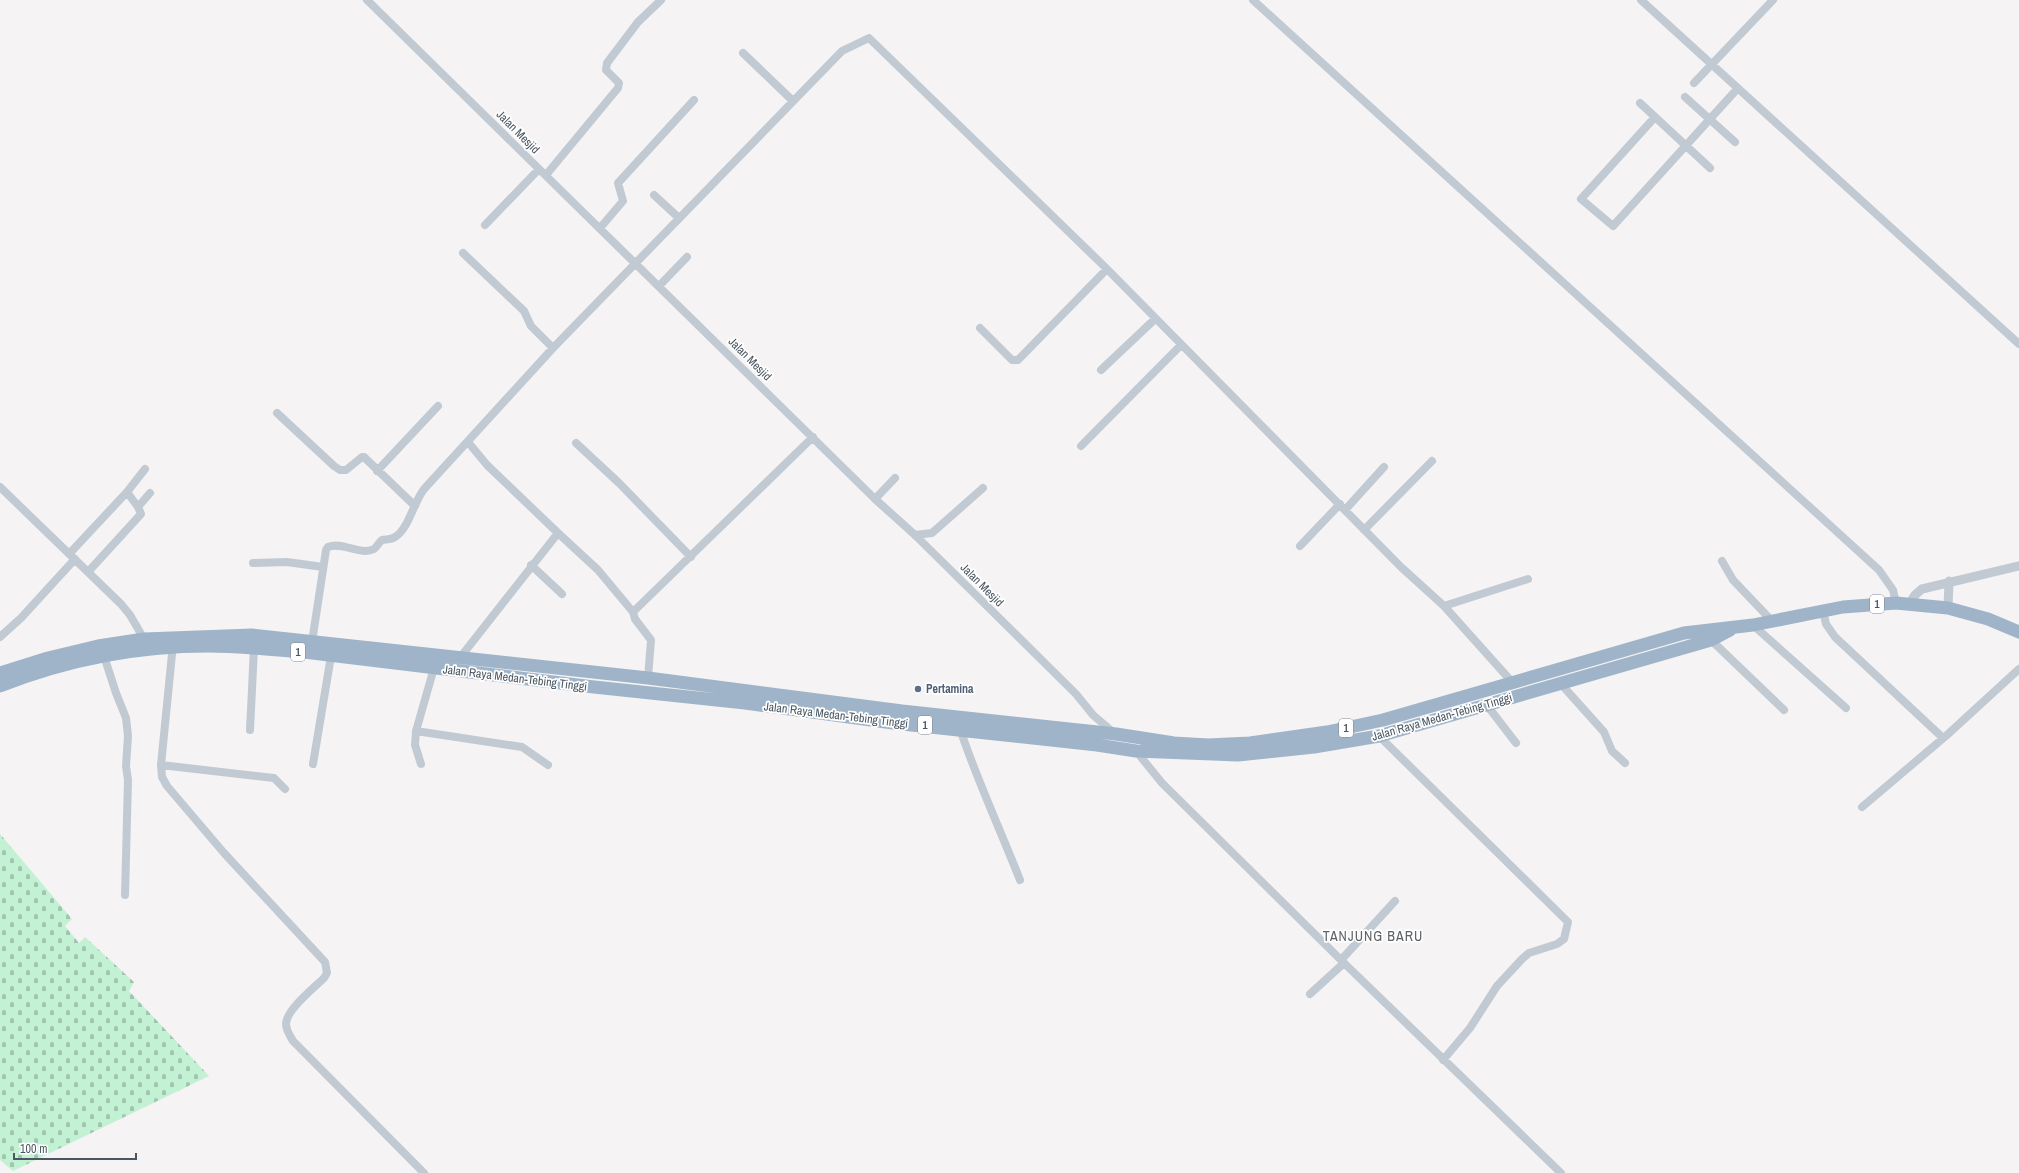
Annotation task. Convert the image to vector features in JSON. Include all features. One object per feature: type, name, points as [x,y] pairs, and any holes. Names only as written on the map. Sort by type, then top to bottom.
[{"type":"highway","name":"Jalan Raya Medan-Tebing Tinggi","points":[[0,686],[46,671],[104,656],[172,642],[252,636],[648,678],[902,711],[1116,734],[1174,743],[1208,745],[1279,740],[1327,732],[1383,720],[1684,633],[1753,625],[1844,607],[1910,603],[1948,608],[1988,619],[2019,632]]},
{"type":"highway","name":"Jalan Raya Medan-Tebing Tinggi","points":[[2,670],[98,646],[144,639],[331,656],[599,688],[737,702],[879,721],[1097,744],[1136,751],[1211,755],[1252,755],[1314,747],[1379,736],[1711,640],[1733,628]]},
{"type":"highway","points":[[599,688],[600,674]]},
{"type":"street","name":"Jalan Mesjid","points":[[367,0],[813,437],[874,499],[915,534],[1076,694],[1093,715],[1116,734]]},
{"type":"street","points":[[546,175],[618,88],[619,83],[606,70],[607,63],[638,22],[661,0]]},
{"type":"street","points":[[1253,0],[1879,570],[1893,590],[1896,603]]},
{"type":"street","points":[[1641,0],[2019,344]]},
{"type":"street","points":[[1694,83],[1773,0]]},
{"type":"street","points":[[312,642],[326,550],[331,545],[368,551],[376,548],[382,540],[395,538],[401,531],[415,506],[418,496],[553,348],[842,51],[868,38],[1107,269],[1364,530],[1424,589],[1444,606],[1512,682]]},
{"type":"street","points":[[743,53],[792,101]]},
{"type":"street","points":[[1655,117],[1581,199],[1613,226],[1738,88]]},
{"type":"street","points":[[1685,97],[1735,142]]},
{"type":"street","points":[[600,228],[623,201],[618,183],[694,100]]},
{"type":"street","points":[[1640,103],[1710,168]]},
{"type":"street","points":[[485,225],[539,169]]},
{"type":"street","points":[[654,195],[679,218]]},
{"type":"street","points":[[463,253],[524,312],[531,326],[553,348]]},
{"type":"street","points":[[659,286],[687,257]]},
{"type":"street","points":[[980,328],[1012,360],[1018,360],[1107,269]]},
{"type":"street","points":[[1101,370],[1155,319]]},
{"type":"street","points":[[1081,446],[1181,344]]},
{"type":"street","points":[[377,471],[438,406]]},
{"type":"street","points":[[277,413],[340,470],[346,470],[363,457],[415,506]]},
{"type":"street","points":[[633,612],[813,437]]},
{"type":"street","points":[[468,442],[487,465],[598,570],[633,612],[635,620],[651,640],[648,678]]},
{"type":"street","points":[[576,443],[619,483],[691,557]]},
{"type":"street","points":[[1364,530],[1432,460]]},
{"type":"street","points":[[1300,546],[1384,467]]},
{"type":"street","points":[[0,637],[21,618],[145,469]]},
{"type":"street","points":[[874,499],[895,478]]},
{"type":"street","points":[[0,487],[73,556],[130,615],[144,639]]},
{"type":"street","points":[[915,534],[932,533],[983,488]]},
{"type":"street","points":[[88,572],[141,514],[138,507],[126,492]]},
{"type":"street","points":[[138,507],[150,494]]},
{"type":"street","points":[[459,659],[531,565],[558,533]]},
{"type":"street","points":[[1722,560],[1733,580],[1772,621]]},
{"type":"street","points":[[254,563],[287,562],[323,567]]},
{"type":"street","points":[[531,565],[562,594]]},
{"type":"street","points":[[1910,603],[1915,595],[1922,589],[1949,581],[2019,566]]},
{"type":"street","points":[[1444,606],[1528,579]]},
{"type":"street","points":[[1948,608],[1949,581]]},
{"type":"street","points":[[1823,611],[1826,624],[1835,637],[1944,738]]},
{"type":"street","points":[[1753,625],[1846,708]]},
{"type":"street","points":[[1711,640],[1784,710]]},
{"type":"street","points":[[172,642],[160,765],[162,777],[172,794],[224,853],[325,962],[327,972],[324,978],[286,1019],[287,1032],[293,1041],[424,1173]]},
{"type":"street","points":[[250,730],[254,648]]},
{"type":"street","points":[[104,656],[116,693],[125,713],[128,730],[125,894]]},
{"type":"street","points":[[313,764],[331,656]]},
{"type":"street","points":[[421,764],[415,745],[416,731],[434,668]]},
{"type":"street","points":[[1862,808],[1944,738],[2019,669]]},
{"type":"street","points":[[1561,684],[1604,732],[1612,751],[1625,763]]},
{"type":"street","points":[[1486,704],[1516,743]]},
{"type":"street","points":[[960,729],[972,764],[991,806],[1020,880]]},
{"type":"street","points":[[416,731],[522,747],[548,765]]},
{"type":"street","points":[[1379,736],[1568,922],[1564,939],[1557,944],[1529,953],[1497,986],[1470,1028],[1443,1060]]},
{"type":"street","points":[[1136,751],[1162,783],[1342,962],[1561,1173]]},
{"type":"street","points":[[160,765],[274,778],[285,789]]},
{"type":"street","points":[[1310,994],[1342,962],[1395,901]]},
{"type":"green space","points":[[0,834],[72,919],[65,926],[79,943],[85,937],[134,982],[129,991],[209,1076],[13,1171],[0,1160]]},
{"type":"place","name":"Pertamina","points":[[918,689]]},
{"type":"district","name":"TANJUNG BARU","points":[[1373,936]]}]
